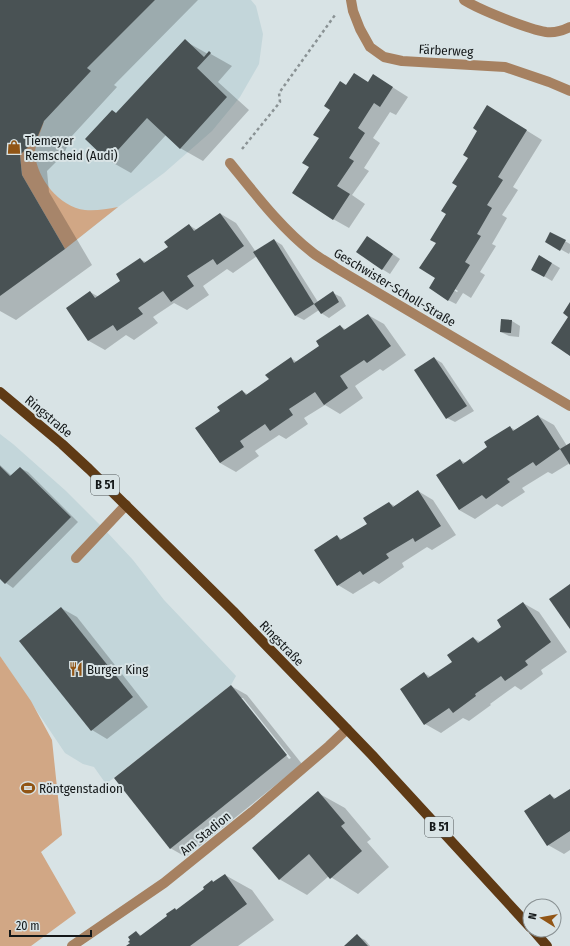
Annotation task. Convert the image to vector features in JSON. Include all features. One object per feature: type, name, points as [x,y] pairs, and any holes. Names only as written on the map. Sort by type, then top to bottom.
[{"type":"main road","name":"Ringstraße","points":[[0,392],[62,444],[233,611],[347,729],[522,918]]},
{"type":"main road","points":[[540,938],[547,946]]},
{"type":"street","name":"Färberweg","points":[[352,0],[353,11],[360,29],[370,46],[384,57],[402,60],[505,67],[570,91]]},
{"type":"street","points":[[464,0],[500,16],[545,32],[557,32],[570,27]]},
{"type":"street","name":"Geschwister-Scholl-Straße","points":[[230,163],[263,204],[296,238],[314,253],[336,268],[570,406]]},
{"type":"street","points":[[76,558],[126,505]]},
{"type":"street","name":"Am Stadion","points":[[72,946],[164,883],[252,812],[347,729]]},
{"type":"path","points":[[230,163],[280,102],[279,93],[337,12]]},
{"type":"shaded area","points":[[155,0],[251,0],[256,6],[263,34],[259,64],[240,97],[212,131],[164,173],[65,249],[22,175],[44,121],[91,71],[87,68]]},
{"type":"shaded area","points":[[44,121],[37,142],[35,154],[40,172],[51,190],[66,203],[75,208],[93,210],[118,207],[65,249],[22,175],[20,155]]},
{"type":"shaded area","points":[[0,434],[66,491],[105,530],[133,560],[164,600],[236,676],[231,685],[106,784],[94,767],[83,764],[65,753],[0,656]]},
{"type":"shaded area","name":"Röntgenstadion","points":[[0,656],[31,701],[52,740],[62,835],[41,852],[76,913],[31,946],[0,946]]},
{"type":"building","name":"Tiemeyer Remscheid (Audi)","points":[[0,0],[155,0],[87,68],[91,71],[44,121],[37,138],[20,155],[22,175],[65,249],[0,296]]},
{"type":"building","points":[[185,39],[204,57],[209,51],[211,53],[197,68],[227,97],[180,149],[147,118],[108,161],[85,139],[112,110],[116,113]]},
{"type":"building","points":[[354,73],[368,82],[373,74],[393,87],[380,107],[374,103],[358,128],[365,133],[349,158],[354,161],[337,186],[350,194],[333,220],[292,193],[309,167],[302,163],[319,138],[313,135],[330,110],[324,106],[340,81],[346,85]]},
{"type":"building","points":[[487,105],[527,130],[498,177],[503,180],[487,205],[492,208],[477,234],[481,236],[465,262],[470,265],[448,301],[429,288],[435,278],[419,268],[436,243],[430,240],[446,214],[441,211],[457,186],[452,183],[468,158],[463,155],[477,131],[473,128]]},
{"type":"building","points":[[220,213],[244,246],[217,265],[213,259],[187,276],[194,286],[171,302],[163,291],[138,308],[143,314],[117,331],[113,325],[88,341],[66,308],[90,291],[95,298],[120,281],[116,274],[140,258],[144,263],[168,247],[164,242],[189,224],[194,231]]},
{"type":"building","points":[[550,232],[566,240],[560,251],[545,242]]},
{"type":"building","points":[[367,236],[393,254],[382,270],[356,252]]},
{"type":"building","points":[[274,239],[314,304],[295,316],[253,252]]},
{"type":"building","points":[[539,255],[552,263],[544,277],[531,270]]},
{"type":"building","points":[[333,291],[339,302],[321,314],[314,304]]},
{"type":"building","points":[[570,302],[570,356],[551,343],[568,317],[563,313]]},
{"type":"building","points":[[368,314],[391,346],[367,363],[364,360],[340,376],[348,388],[324,405],[315,392],[289,409],[293,415],[270,431],[265,424],[240,441],[244,447],[220,463],[195,428],[220,411],[217,407],[242,390],[246,395],[269,379],[265,375],[291,357],[294,363],[319,346],[316,341],[340,325],[344,330]]},
{"type":"building","points":[[501,319],[512,320],[511,333],[500,332]]},
{"type":"building","points":[[434,357],[467,406],[446,419],[414,370]]},
{"type":"building","points":[[538,415],[560,449],[536,466],[533,462],[507,479],[510,482],[486,499],[482,495],[459,510],[436,475],[460,459],[463,464],[487,447],[484,442],[510,426],[513,431]]},
{"type":"building","points":[[570,443],[570,465],[560,449]]},
{"type":"building","points":[[0,466],[10,476],[20,467],[71,517],[5,584],[0,579]]},
{"type":"building","points":[[418,490],[441,526],[415,542],[413,538],[386,554],[389,558],[363,575],[360,571],[337,586],[314,550],[337,535],[340,540],[367,524],[363,518],[389,502],[393,507]]},
{"type":"building","points":[[570,584],[570,629],[549,599]]},
{"type":"building","points":[[523,602],[551,642],[525,661],[528,665],[505,681],[501,676],[475,694],[476,696],[453,713],[449,708],[424,725],[400,689],[424,672],[428,678],[452,662],[447,655],[473,637],[478,643],[501,627],[497,620]]},
{"type":"building","name":"Burger King","points":[[61,607],[133,697],[91,731],[19,641]]},
{"type":"building","points":[[231,685],[287,755],[170,849],[114,778]]},
{"type":"building","points":[[570,789],[570,831],[547,846],[524,811],[550,794],[554,799]]},
{"type":"building","points":[[318,791],[345,823],[341,826],[362,851],[330,879],[309,854],[279,880],[252,848]]},
{"type":"building","points":[[225,874],[247,904],[190,946],[126,946],[130,943],[128,942],[130,940],[128,937],[136,931],[140,936],[167,916],[166,914],[175,908],[176,910],[204,889],[203,887],[212,880],[213,882]]},
{"type":"building","points":[[357,934],[368,946],[344,946]]},
{"type":"place","name":"Tiemeyer Remscheid (Audi)","points":[[14,147]]},
{"type":"place","name":"Burger King","points":[[76,669]]},
{"type":"place","name":"Röntgenstadion","points":[[28,788]]}]
